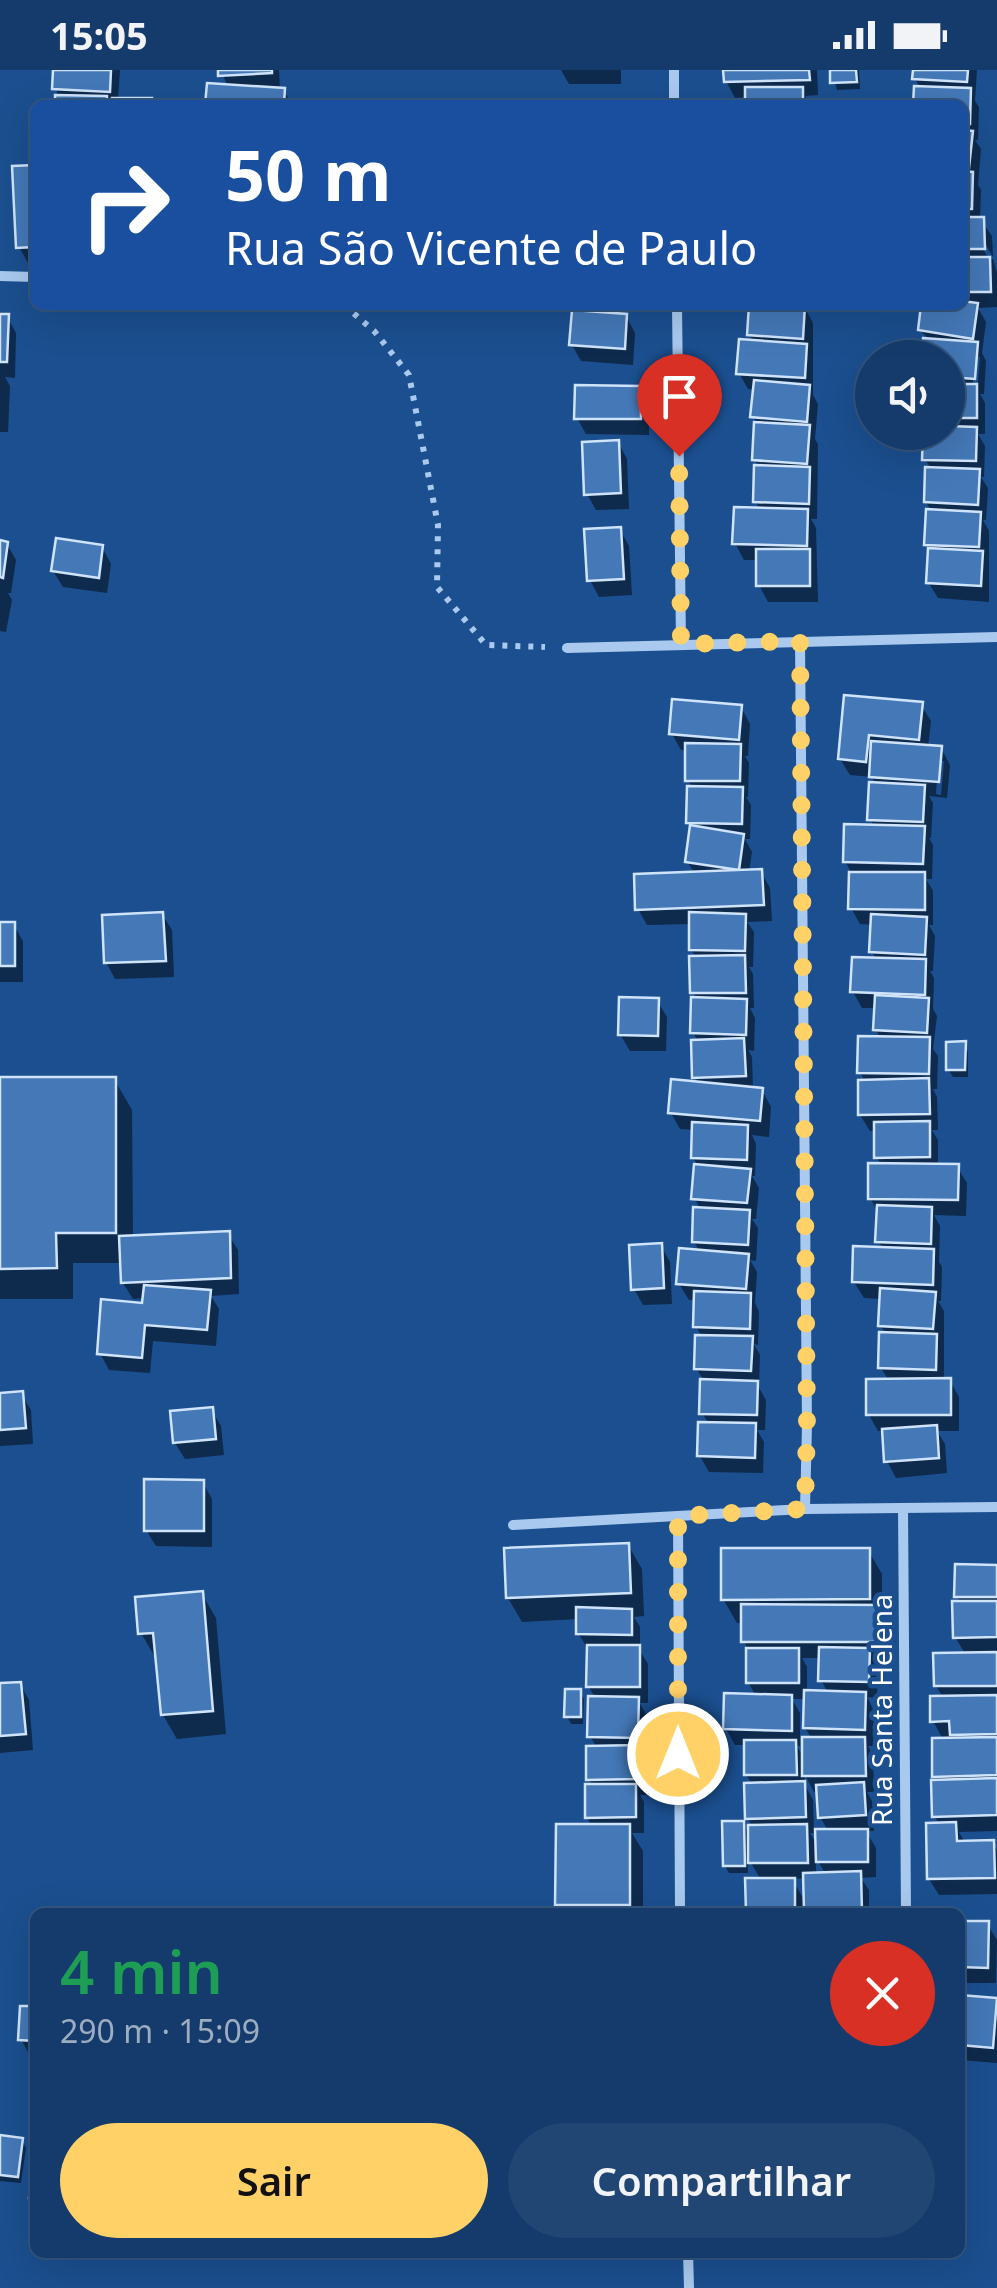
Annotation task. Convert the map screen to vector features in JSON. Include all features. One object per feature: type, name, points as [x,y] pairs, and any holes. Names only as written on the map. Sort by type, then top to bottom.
[{"type":"street","points":[[674,70],[674,100]]},
{"type":"street","points":[[0,276],[30,277]]},
{"type":"street","points":[[677,310],[681,644]]},
{"type":"street","points":[[567,648],[997,637]]},
{"type":"street","points":[[800,641],[805,1509]]},
{"type":"street","points":[[513,1525],[805,1509],[997,1507]]},
{"type":"street","name":"Rua Santa Helena","points":[[903,1508],[906,1908]]},
{"type":"street","points":[[678,1516],[680,1908]]},
{"type":"street","points":[[688,2258],[689,2288]]},
{"type":"path","points":[[350,310],[375,332],[409,375],[438,524],[437,587],[486,645],[567,648]]},
{"type":"building","points":[[53,70],[111,70],[110,92],[52,89]]},
{"type":"building","points":[[218,70],[272,70],[272,73],[218,76]]},
{"type":"building","points":[[723,70],[809,70],[810,80],[724,82]]},
{"type":"building","points":[[830,70],[856,70],[857,82],[830,83]]},
{"type":"building","points":[[913,70],[968,70],[967,82],[912,79]]},
{"type":"building","points":[[207,83],[285,88],[284,100],[205,100]]},
{"type":"building","points":[[914,86],[971,88],[970,124],[968,100],[913,100]]},
{"type":"building","points":[[745,87],[803,87],[803,100],[745,100]]},
{"type":"building","points":[[55,95],[107,96],[107,100],[55,100]]},
{"type":"building","points":[[112,98],[152,98],[152,100]]},
{"type":"building","points":[[968,131],[973,131],[968,168]]},
{"type":"building","points":[[30,165],[30,247],[16,248],[12,166]]},
{"type":"building","points":[[968,172],[973,172],[972,209],[968,209]]},
{"type":"building","points":[[968,217],[984,217],[985,249],[968,249]]},
{"type":"building","points":[[968,257],[990,257],[991,292],[968,292]]},
{"type":"building","points":[[968,302],[978,303],[973,339],[918,330],[920,310],[968,310]]},
{"type":"building","points":[[572,310],[627,314],[625,349],[569,345]]},
{"type":"building","points":[[749,310],[805,310],[803,339],[747,335]]},
{"type":"building","points":[[0,314],[9,314],[7,362],[0,362]]},
{"type":"building","points":[[739,339],[807,344],[805,378],[736,374]]},
{"type":"building","points":[[965,341],[978,342],[975,379],[965,378]]},
{"type":"building","points":[[754,380],[810,385],[807,422],[750,417]]},
{"type":"building","points":[[965,384],[977,384],[977,418],[965,418]]},
{"type":"building","points":[[575,385],[641,386],[641,419],[574,419]]},
{"type":"building","points":[[754,422],[810,425],[807,464],[752,460]]},
{"type":"building","points":[[965,427],[977,427],[976,461],[922,460],[922,450],[965,450]]},
{"type":"building","points":[[619,440],[621,493],[584,495],[582,442]]},
{"type":"building","points":[[754,465],[810,467],[809,504],[753,502]]},
{"type":"building","points":[[925,467],[980,469],[978,505],[924,502]]},
{"type":"building","points":[[734,507],[808,509],[807,546],[732,544]]},
{"type":"building","points":[[926,509],[981,512],[979,547],[924,545]]},
{"type":"building","points":[[621,527],[624,579],[587,581],[584,529]]},
{"type":"building","points":[[56,538],[103,545],[99,578],[51,571]]},
{"type":"building","points":[[0,540],[8,542],[3,578],[0,577]]},
{"type":"building","points":[[928,548],[983,551],[981,586],[926,583]]},
{"type":"building","points":[[756,549],[810,549],[810,586],[756,586]]},
{"type":"building","points":[[844,695],[923,702],[919,740],[869,735],[866,762],[838,759]]},
{"type":"building","points":[[672,699],[742,705],[739,740],[669,734]]},
{"type":"building","points":[[871,741],[942,746],[939,782],[869,777]]},
{"type":"building","points":[[685,743],[741,744],[740,781],[685,781]]},
{"type":"building","points":[[869,782],[925,785],[923,822],[867,820]]},
{"type":"building","points":[[687,786],[743,787],[742,824],[686,823]]},
{"type":"building","points":[[844,824],[925,826],[923,864],[843,862]]},
{"type":"building","points":[[690,825],[744,834],[739,870],[685,862]]},
{"type":"building","points":[[762,869],[764,905],[635,910],[634,874]]},
{"type":"building","points":[[849,872],[925,872],[925,910],[848,909]]},
{"type":"building","points":[[163,912],[166,961],[104,963],[102,915]]},
{"type":"building","points":[[689,912],[746,914],[745,951],[689,950]]},
{"type":"building","points":[[871,914],[927,917],[925,955],[869,952]]},
{"type":"building","points":[[0,922],[15,922],[15,966],[0,966]]},
{"type":"building","points":[[745,955],[746,993],[690,993],[689,956]]},
{"type":"building","points":[[852,957],[926,959],[925,995],[850,992]]},
{"type":"building","points":[[875,995],[929,998],[927,1033],[873,1030]]},
{"type":"building","points":[[619,997],[659,998],[658,1036],[618,1035]]},
{"type":"building","points":[[691,997],[747,999],[746,1035],[690,1033]]},
{"type":"building","points":[[858,1036],[930,1037],[929,1074],[857,1073]]},
{"type":"building","points":[[744,1038],[746,1076],[692,1078],[691,1040]]},
{"type":"building","points":[[966,1041],[965,1070],[946,1070],[946,1042]]},
{"type":"building","points":[[0,1077],[116,1077],[116,1233],[56,1233],[57,1268],[0,1269]]},
{"type":"building","points":[[929,1078],[930,1114],[858,1115],[858,1080]]},
{"type":"building","points":[[671,1079],[763,1088],[760,1121],[668,1113]]},
{"type":"building","points":[[930,1121],[930,1157],[874,1158],[874,1122]]},
{"type":"building","points":[[692,1122],[748,1125],[747,1160],[691,1158]]},
{"type":"building","points":[[868,1163],[959,1164],[958,1200],[868,1199]]},
{"type":"building","points":[[694,1164],[751,1169],[747,1203],[691,1199]]},
{"type":"building","points":[[877,1205],[932,1207],[931,1244],[875,1242]]},
{"type":"building","points":[[693,1207],[750,1210],[748,1245],[692,1242]]},
{"type":"building","points":[[230,1231],[231,1278],[121,1283],[119,1236]]},
{"type":"building","points":[[662,1243],[664,1288],[631,1290],[629,1245]]},
{"type":"building","points":[[853,1246],[934,1249],[933,1285],[852,1282]]},
{"type":"building","points":[[679,1248],[749,1254],[746,1289],[676,1284]]},
{"type":"building","points":[[144,1285],[211,1290],[207,1330],[145,1325],[142,1358],[97,1354],[101,1299],[142,1303]]},
{"type":"building","points":[[880,1288],[936,1292],[933,1329],[878,1326]]},
{"type":"building","points":[[694,1291],[751,1293],[750,1329],[693,1327]]},
{"type":"building","points":[[879,1332],[937,1334],[936,1370],[878,1368]]},
{"type":"building","points":[[695,1335],[753,1336],[751,1371],[694,1369]]},
{"type":"building","points":[[951,1378],[951,1415],[866,1415],[866,1379]]},
{"type":"building","points":[[700,1379],[758,1381],[757,1415],[699,1414]]},
{"type":"building","points":[[23,1391],[26,1428],[0,1430],[0,1393]]},
{"type":"building","points":[[213,1407],[216,1439],[173,1443],[170,1411]]},
{"type":"building","points":[[698,1422],[756,1423],[755,1458],[697,1456]]},
{"type":"building","points":[[937,1425],[939,1458],[884,1462],[882,1429]]},
{"type":"building","points":[[144,1479],[204,1480],[204,1531],[144,1531]]},
{"type":"building","points":[[629,1543],[631,1593],[506,1598],[504,1548]]},
{"type":"building","points":[[721,1548],[870,1548],[870,1599],[721,1600]]},
{"type":"building","points":[[955,1564],[997,1565],[997,1597],[954,1597]]},
{"type":"building","points":[[203,1591],[213,1711],[161,1715],[153,1633],[138,1634],[135,1597]]},
{"type":"building","points":[[952,1601],[997,1601],[997,1637],[953,1638]]},
{"type":"building","points":[[741,1604],[887,1605],[887,1642],[741,1642]]},
{"type":"building","points":[[576,1607],[632,1609],[632,1635],[576,1634]]},
{"type":"building","points":[[587,1645],[640,1645],[640,1687],[586,1687]]},
{"type":"building","points":[[819,1647],[870,1648],[869,1682],[818,1681]]},
{"type":"building","points":[[746,1648],[799,1648],[799,1683],[746,1683]]},
{"type":"building","points":[[997,1652],[997,1686],[934,1686],[933,1653]]},
{"type":"building","points":[[21,1682],[26,1734],[0,1736],[0,1683]]},
{"type":"building","points":[[565,1689],[581,1689],[581,1717],[564,1717]]},
{"type":"building","points":[[804,1690],[866,1692],[865,1730],[803,1728]]},
{"type":"building","points":[[724,1693],[792,1695],[792,1731],[723,1729]]},
{"type":"building","points":[[997,1695],[997,1734],[950,1735],[949,1721],[930,1722],[930,1696]]},
{"type":"building","points":[[588,1696],[639,1697],[638,1738],[587,1737]]},
{"type":"building","points":[[802,1737],[865,1737],[866,1776],[802,1776]]},
{"type":"building","points":[[997,1737],[997,1775],[932,1777],[932,1738]]},
{"type":"building","points":[[744,1740],[796,1740],[797,1775],[744,1775]]},
{"type":"building","points":[[638,1745],[638,1779],[586,1780],[586,1746]]},
{"type":"building","points":[[997,1778],[997,1815],[932,1817],[931,1780]]},
{"type":"building","points":[[805,1781],[806,1817],[745,1819],[744,1783]]},
{"type":"building","points":[[864,1782],[866,1815],[818,1818],[816,1785]]},
{"type":"building","points":[[585,1784],[636,1784],[636,1817],[585,1818]]},
{"type":"building","points":[[722,1821],[744,1821],[745,1866],[723,1866]]},
{"type":"building","points":[[956,1822],[957,1841],[994,1840],[995,1878],[927,1879],[926,1823]]},
{"type":"building","points":[[556,1824],[630,1824],[630,1905],[555,1905]]},
{"type":"building","points":[[807,1824],[808,1863],[748,1863],[748,1825]]},
{"type":"building","points":[[815,1829],[868,1829],[868,1862],[816,1862]]},
{"type":"building","points":[[861,1871],[862,1908],[804,1908],[803,1873]]},
{"type":"building","points":[[745,1878],[795,1878],[795,1908],[746,1908]]},
{"type":"building","points":[[965,1921],[989,1921],[988,1968],[965,1967]]},
{"type":"building","points":[[965,1995],[997,1998],[993,2048],[965,2045]]},
{"type":"building","points":[[20,2006],[30,2006],[30,2041],[18,2040]]},
{"type":"building","points":[[0,2135],[23,2138],[18,2177],[0,2175]]},
{"type":"route","points":[[678,1754],[678,1516],[805,1509],[807,1425],[800,641],[681,644],[679,456]]}]
